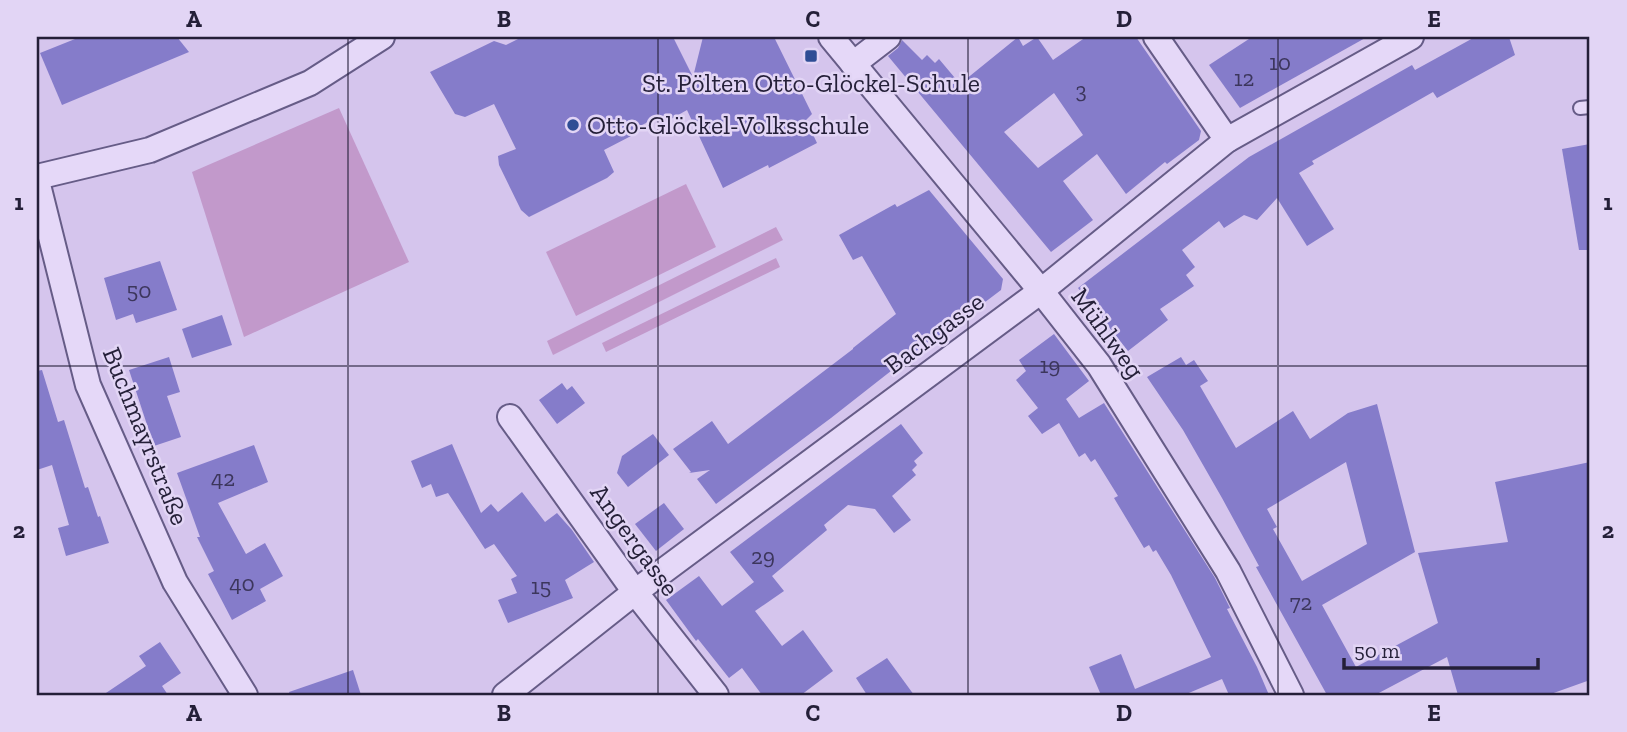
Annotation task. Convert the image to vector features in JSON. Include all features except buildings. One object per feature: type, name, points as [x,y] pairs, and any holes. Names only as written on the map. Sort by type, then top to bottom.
[{"type":"street","points":[[37,179],[150,149],[310,83],[382,37]]},
{"type":"street","name":"Mühlweg","points":[[831,37],[1099,365],[1228,571],[1291,695]]},
{"type":"street","points":[[853,64],[888,37]]},
{"type":"street","points":[[1156,37],[1227,140]]},
{"type":"street","name":"Bachgasse","points":[[505,695],[635,592],[1041,291],[1227,140],[1411,37]]},
{"type":"street","name":"Buchmayrstraße","points":[[37,179],[88,385],[175,582],[245,695]]},
{"type":"street","name":"Angergasse","points":[[510,417],[635,592],[716,695]]},
{"type":"shaded area","points":[[339,108],[409,262],[244,337],[192,172]]},
{"type":"shaded area","points":[[686,184],[716,247],[576,316],[546,252]]},
{"type":"shaded area","points":[[776,227],[783,240],[553,355],[547,341]]},
{"type":"shaded area","points":[[776,258],[780,267],[606,352],[602,343]]},
{"type":"place","name":"St. Pölten Otto-Glöckel-Schule","points":[[811,56]]},
{"type":"place","name":"Otto-Glöckel-Volksschule","points":[[573,125]]}]
